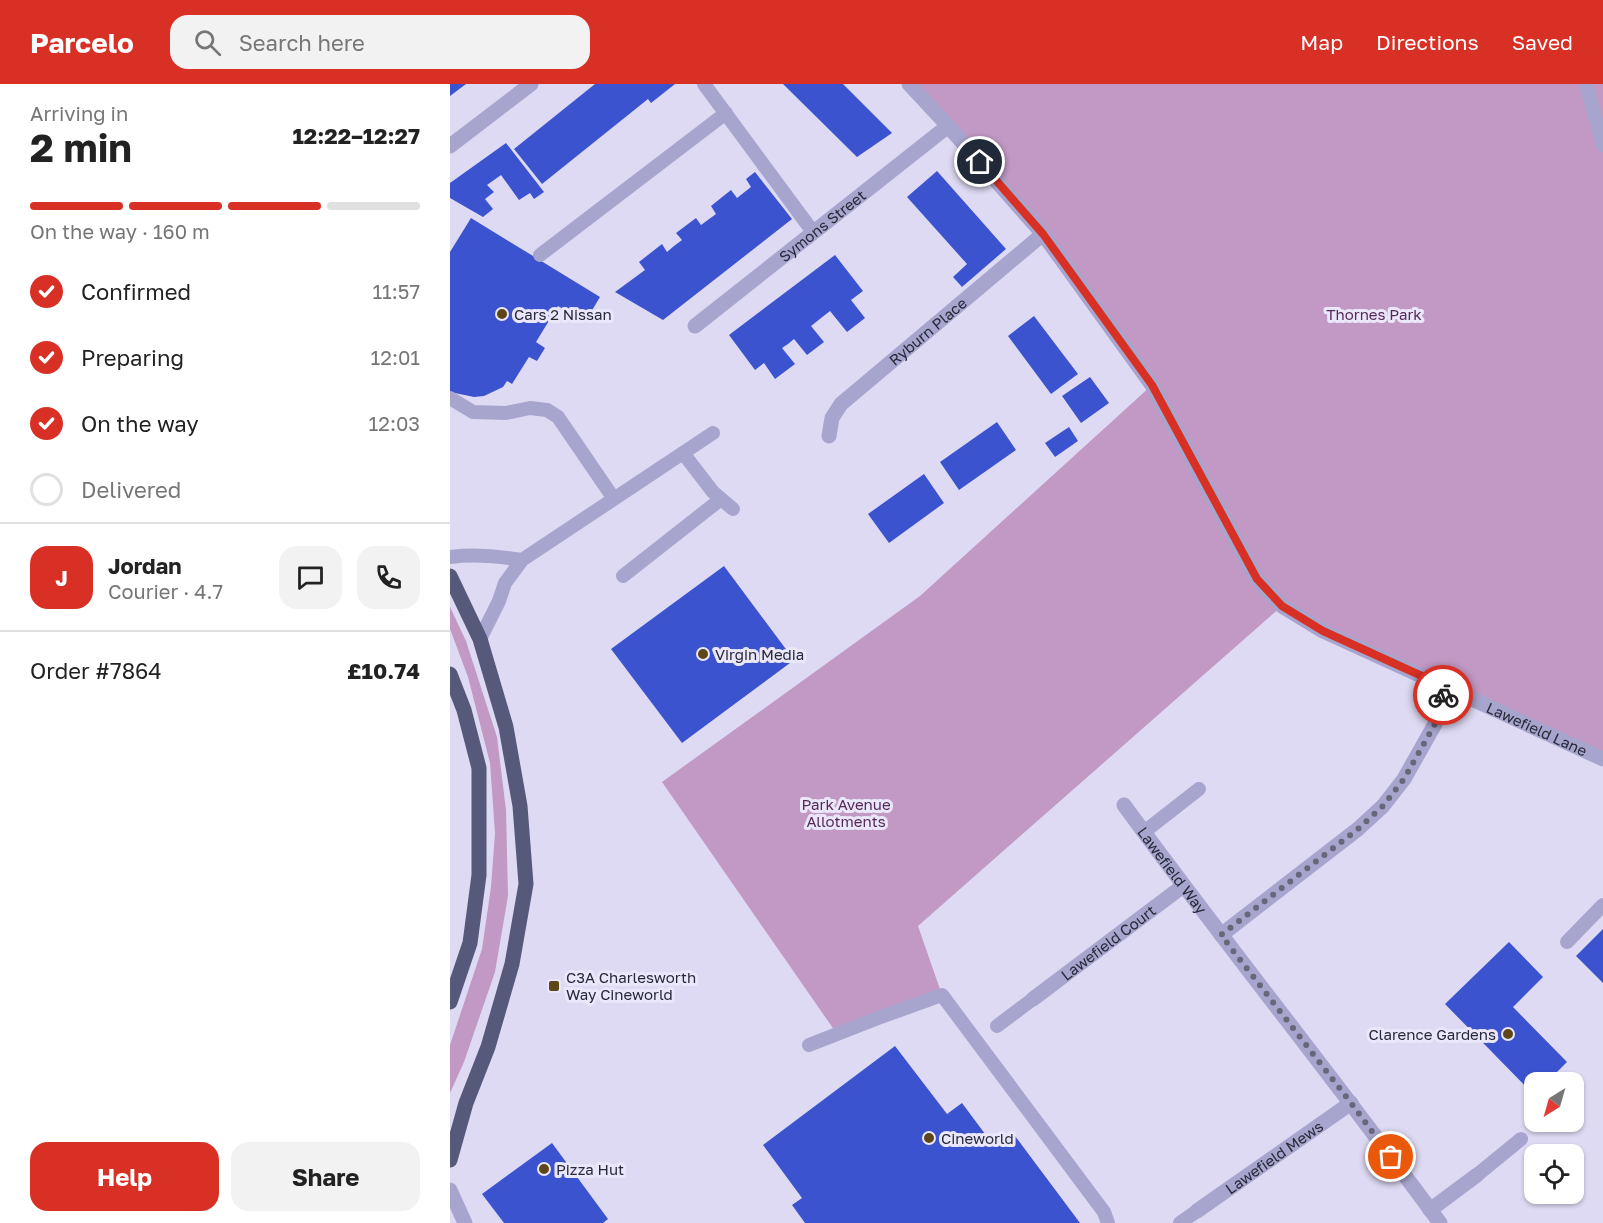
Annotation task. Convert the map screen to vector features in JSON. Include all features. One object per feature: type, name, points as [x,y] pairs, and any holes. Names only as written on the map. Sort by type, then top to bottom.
[{"type":"main road","points":[[450,576],[480,639],[506,727],[520,806],[526,884],[512,964],[488,1047],[466,1103],[450,1160]]},
{"type":"main road","points":[[450,674],[464,710],[479,768],[479,875],[470,943],[450,1002]]},
{"type":"street","points":[[450,146],[531,84]]},
{"type":"street","name":"Lawefield Lane","points":[[909,84],[1043,234],[1152,385],[1257,579],[1282,606],[1323,631],[1603,759]]},
{"type":"street","name":"Symons Street","points":[[695,326],[948,126]]},
{"type":"street","name":"Ryburn Place","points":[[829,436],[832,418],[841,404],[1043,234]]},
{"type":"street","points":[[1221,935],[1358,829],[1383,806],[1404,779],[1435,724],[1446,687]]},
{"type":"street","name":"Lawefield Way","points":[[1124,805],[1440,1223]]},
{"type":"street","name":"Lawefield Court","points":[[1033,999],[1183,886]]},
{"type":"street","name":"Lawefield Mews","points":[[1197,1210],[1351,1103]]},
{"type":"street","points":[[1430,1210],[1477,1175]]},
{"type":"street","points":[[450,1190],[465,1223]]},
{"type":"lane","points":[[704,84],[813,232]]},
{"type":"lane","points":[[1586,84],[1603,145]]},
{"type":"lane","points":[[540,255],[726,113]]},
{"type":"lane","points":[[450,398],[473,412],[506,413],[530,408],[547,410],[558,417],[614,499]]},
{"type":"lane","points":[[480,639],[499,602],[505,583],[522,560],[713,433]]},
{"type":"lane","points":[[683,453],[713,492],[733,509]]},
{"type":"lane","points":[[623,576],[721,499]]},
{"type":"lane","points":[[450,557],[469,555],[522,560]]},
{"type":"lane","points":[[1144,832],[1199,789]]},
{"type":"lane","points":[[1567,942],[1603,905]]},
{"type":"lane","points":[[809,1045],[942,995],[1104,1212],[1108,1223]]},
{"type":"lane","points":[[997,1026],[1033,999]]},
{"type":"lane","points":[[1477,1175],[1521,1139]]},
{"type":"lane","points":[[1180,1223],[1197,1210]]},
{"type":"green space","name":"Thornes Park","points":[[909,84],[1603,84],[1603,759],[1282,606],[918,926],[942,995],[837,1034],[662,782],[920,596],[1152,385],[1043,234]]},
{"type":"green space","points":[[450,607],[466,641],[497,737],[506,810],[508,896],[495,972],[464,1062],[450,1093],[450,1045],[482,949],[491,887],[495,833],[490,763],[468,677],[450,629]]},
{"type":"building","points":[[450,84],[466,84],[450,96]]},
{"type":"building","points":[[595,84],[675,84],[651,103],[648,99],[542,184],[514,149]]},
{"type":"building","points":[[783,84],[843,84],[892,133],[857,157]]},
{"type":"building","points":[[506,143],[544,192],[534,199],[530,193],[519,200],[501,175],[487,185],[494,192],[485,199],[493,209],[483,217],[450,198],[450,183]]},
{"type":"building","points":[[937,171],[1006,249],[962,287],[953,277],[967,264],[907,197]]},
{"type":"building","points":[[755,172],[792,219],[663,320],[615,292],[645,270],[639,262],[662,244],[667,252],[682,240],[676,233],[696,218],[701,225],[716,214],[711,206],[731,190],[737,198],[751,187],[746,179]]},
{"type":"building","name":"Cars 2 Nissan","points":[[471,218],[600,297],[585,322],[558,306],[536,342],[545,348],[537,361],[529,357],[512,384],[507,381],[503,387],[484,396],[474,397],[450,392],[450,252]]},
{"type":"building","points":[[835,255],[863,291],[851,300],[865,318],[847,332],[830,311],[811,326],[824,342],[807,355],[794,339],[782,348],[795,364],[775,379],[764,363],[755,370],[729,335]]},
{"type":"building","points":[[1034,316],[1078,374],[1051,394],[1008,336]]},
{"type":"building","points":[[1090,377],[1109,403],[1081,423],[1062,396]]},
{"type":"building","points":[[997,422],[1016,450],[959,490],[940,462]]},
{"type":"building","points":[[1069,427],[1078,441],[1055,457],[1045,443]]},
{"type":"building","points":[[924,474],[944,503],[889,543],[868,514]]},
{"type":"building","name":"Virgin Media","points":[[724,566],[794,660],[682,743],[611,649]]},
{"type":"building","points":[[1603,929],[1603,983],[1576,956]]},
{"type":"building","name":"Clarence Gardens","points":[[1509,942],[1543,977],[1513,1007],[1567,1062],[1557,1072],[1524,1072],[1524,1085],[1445,1004]]},
{"type":"building","name":"Cineworld","points":[[895,1046],[947,1114],[962,1103],[994,1146],[1012,1132],[1080,1223],[805,1223],[792,1205],[802,1198],[763,1145]]},
{"type":"building","name":"Pizza Hut","points":[[552,1143],[608,1219],[603,1223],[504,1223],[482,1194]]},
{"type":"way so far","points":[[1391,1157],[1221,935],[1358,829],[1383,806],[1404,779],[1435,724],[1443,695]]},
{"type":"place","name":"Cars 2 Nissan","points":[[502,314]]},
{"type":"place","name":"Virgin Media","points":[[703,654]]},
{"type":"place","name":"C3A Charlesworth Way Cineworld","points":[[554,986]]},
{"type":"place","name":"Clarence Gardens","points":[[1508,1034]]},
{"type":"place","name":"Cineworld","points":[[929,1138]]},
{"type":"place","name":"Pizza Hut","points":[[544,1169]]},
{"type":"route","points":[[980,162],[1043,234],[1152,385],[1257,579],[1282,606],[1323,631],[1446,687],[1443,695]]},
{"type":"park label","name":"Park Avenue Allotments","points":[[846,812]]}]
